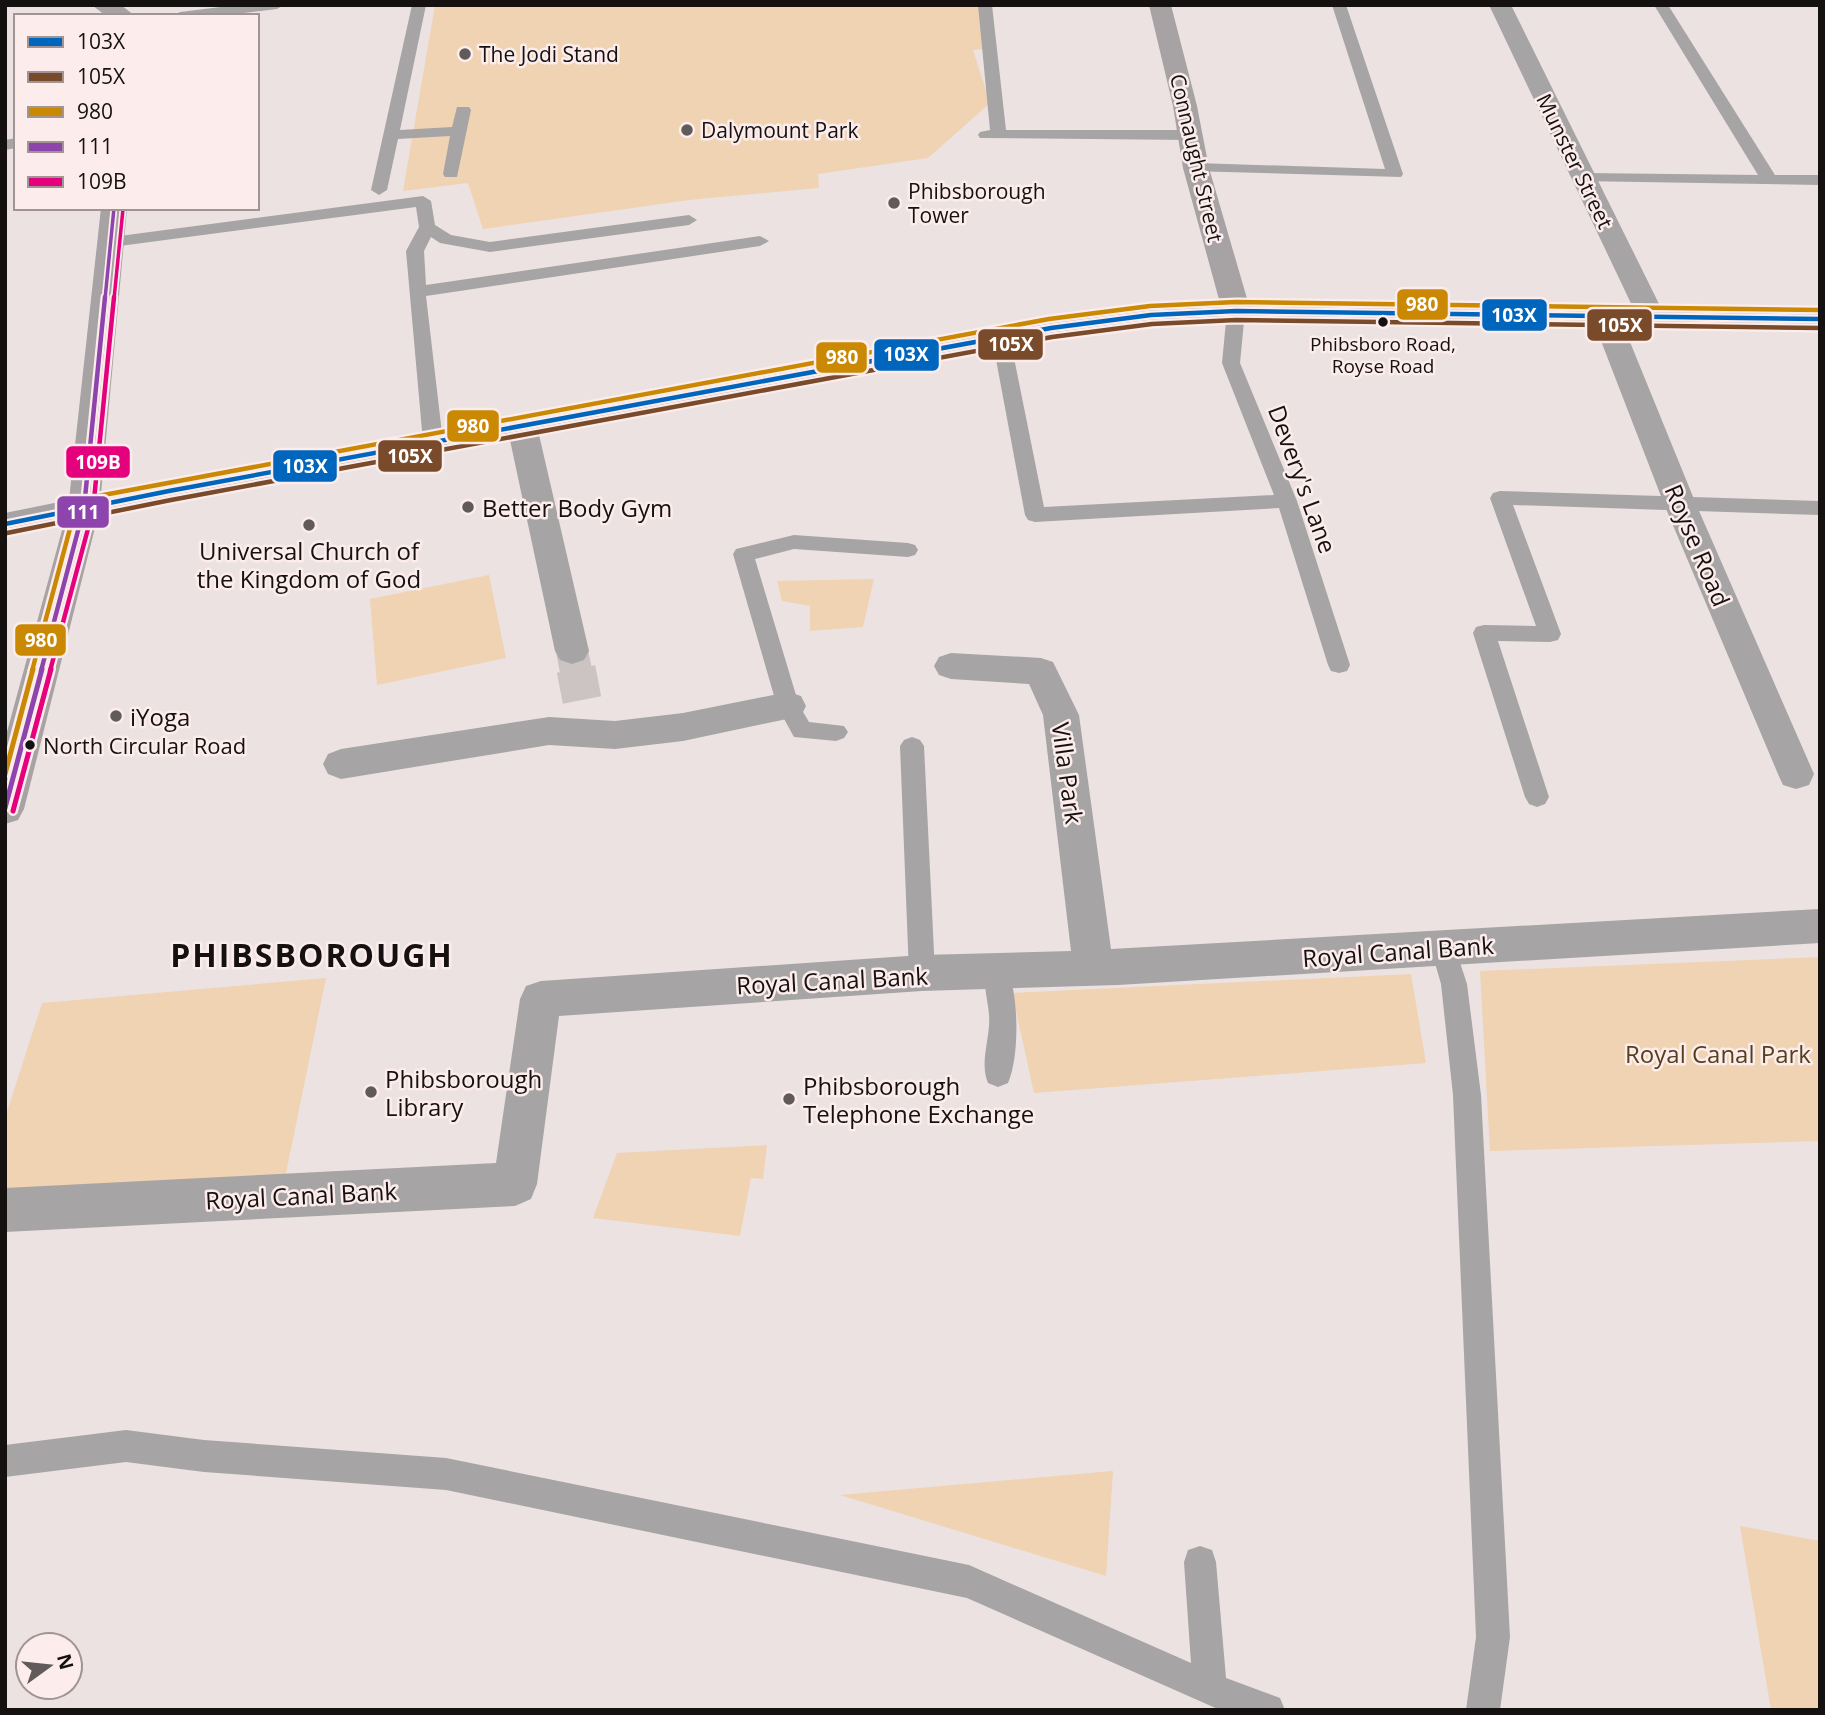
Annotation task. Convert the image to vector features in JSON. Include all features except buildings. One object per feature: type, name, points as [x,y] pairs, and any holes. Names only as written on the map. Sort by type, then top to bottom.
[{"type":"main road","points":[[103,5],[120,14]]},
{"type":"main road","name":"Connaught Street","points":[[1160,5],[1196,168],[1236,311]]},
{"type":"main road","points":[[5,809],[84,508],[114,210]]},
{"type":"main road","points":[[5,524],[433,442],[1001,338],[1138,316],[1236,311],[1820,318]]},
{"type":"street","name":"Munster Street","points":[[1500,5],[1651,316]]},
{"type":"street","name":"Royse Road","points":[[1605,315],[1680,504],[1796,774]]},
{"type":"street","points":[[522,426],[572,651]]},
{"type":"street","name":"Villa Park","points":[[951,666],[1041,671],[1061,715],[1093,967]]},
{"type":"street","points":[[341,764],[550,731],[583,716],[615,735],[682,727],[788,706]]},
{"type":"street","name":"Royal Canal Bank","points":[[5,1210],[515,1184],[541,999],[922,973],[997,973],[1820,926]]},
{"type":"lane","points":[[198,14],[277,5]]},
{"type":"lane","points":[[379,190],[419,5]]},
{"type":"lane","points":[[985,5],[992,134],[1190,135]]},
{"type":"lane","points":[[1196,168],[1395,174],[1339,5]]},
{"type":"lane","points":[[1661,5],[1770,180]]},
{"type":"lane","points":[[451,174],[464,110]]},
{"type":"lane","points":[[391,135],[459,131]]},
{"type":"lane","points":[[1584,178],[1820,180]]},
{"type":"lane","points":[[112,242],[423,201],[427,227],[415,251],[433,442]]},
{"type":"lane","points":[[427,227],[446,239],[489,247],[690,220]]},
{"type":"lane","points":[[417,292],[760,241]]},
{"type":"lane","name":"Devery's Lane","points":[[1236,311],[1231,363],[1287,501],[1339,665]]},
{"type":"lane","points":[[1001,338],[1035,515],[1287,501]]},
{"type":"lane","points":[[1537,797],[1484,633],[1550,634],[1500,498],[1820,508]]},
{"type":"lane","points":[[836,732],[802,731],[788,706],[743,554],[794,542],[908,550]]},
{"type":"lane","points":[[912,746],[922,973]]},
{"type":"lane","points":[[1444,949],[1454,984],[1467,1095],[1493,1637],[1483,1710]]},
{"type":"lane","points":[[997,973],[1003,1019],[998,1074]]},
{"type":"lane","points":[[5,1461],[125,1446],[204,1456],[446,1474],[969,1582],[1210,1689],[1268,1710]]},
{"type":"lane","points":[[1200,1562],[1210,1689]]},
{"type":"green space","name":"Dalymount Park","points":[[435,5],[980,5],[983,49],[973,50],[990,103],[928,158],[818,174],[819,188],[689,200],[483,229],[468,183],[403,191]]},
{"type":"green space","points":[[489,575],[506,658],[377,685],[370,599]]},
{"type":"green space","points":[[874,579],[863,627],[810,631],[810,606],[782,601],[777,581]]},
{"type":"green space","name":"Royal Canal Park","points":[[1820,957],[1820,1141],[1490,1151],[1480,971]]},
{"type":"green space","points":[[1411,974],[1426,1063],[1034,1093],[1012,993]]},
{"type":"green space","points":[[326,978],[284,1183],[5,1196],[5,1118],[42,1003]]},
{"type":"green space","points":[[767,1145],[763,1179],[751,1178],[740,1236],[593,1218],[617,1153]]},
{"type":"green space","points":[[1113,1471],[1106,1576],[840,1495]]},
{"type":"green space","points":[[1740,1526],[1820,1541],[1820,1710],[1771,1710]]},
{"type":"tunnel","points":[[572,651],[576,671]]},
{"type":"tunnel","points":[[576,669],[582,700]]},
{"type":"transit line","name":"111","points":[[5,808],[84,508],[114,210]]},
{"type":"transit line","name":"109B","points":[[13,811],[93,510],[123,210]]},
{"type":"transit line","name":"980","points":[[82,499],[1049,319],[1150,306],[1236,302],[1820,310]]},
{"type":"transit line","name":"103X","points":[[5,524],[169,491],[1051,328],[1151,315],[1236,311],[1820,319]]},
{"type":"transit line","name":"105X","points":[[7,533],[171,500],[1052,337],[1152,324],[1236,320],[1820,328]]},
{"type":"transit line","name":"980","points":[[5,774],[76,506]]},
{"type":"place","name":"The Jodi Stand","points":[[465,54]]},
{"type":"place","name":"Dalymount Park","points":[[687,130]]},
{"type":"place","name":"Phibsborough Tower","points":[[894,203]]},
{"type":"place","name":"Phibsboro Road, Royse Road","points":[[1383,322]]},
{"type":"place","name":"Better Body Gym","points":[[468,507]]},
{"type":"place","name":"Universal Church of the Kingdom of God","points":[[309,525]]},
{"type":"place","name":"iYoga","points":[[116,716]]},
{"type":"place","name":"North Circular Road","points":[[30,745]]},
{"type":"place","name":"Phibsborough Library","points":[[371,1092]]},
{"type":"place","name":"Phibsborough Telephone Exchange","points":[[789,1099]]},
{"type":"district","name":"PHIBSBOROUGH","points":[[312,954]]}]
